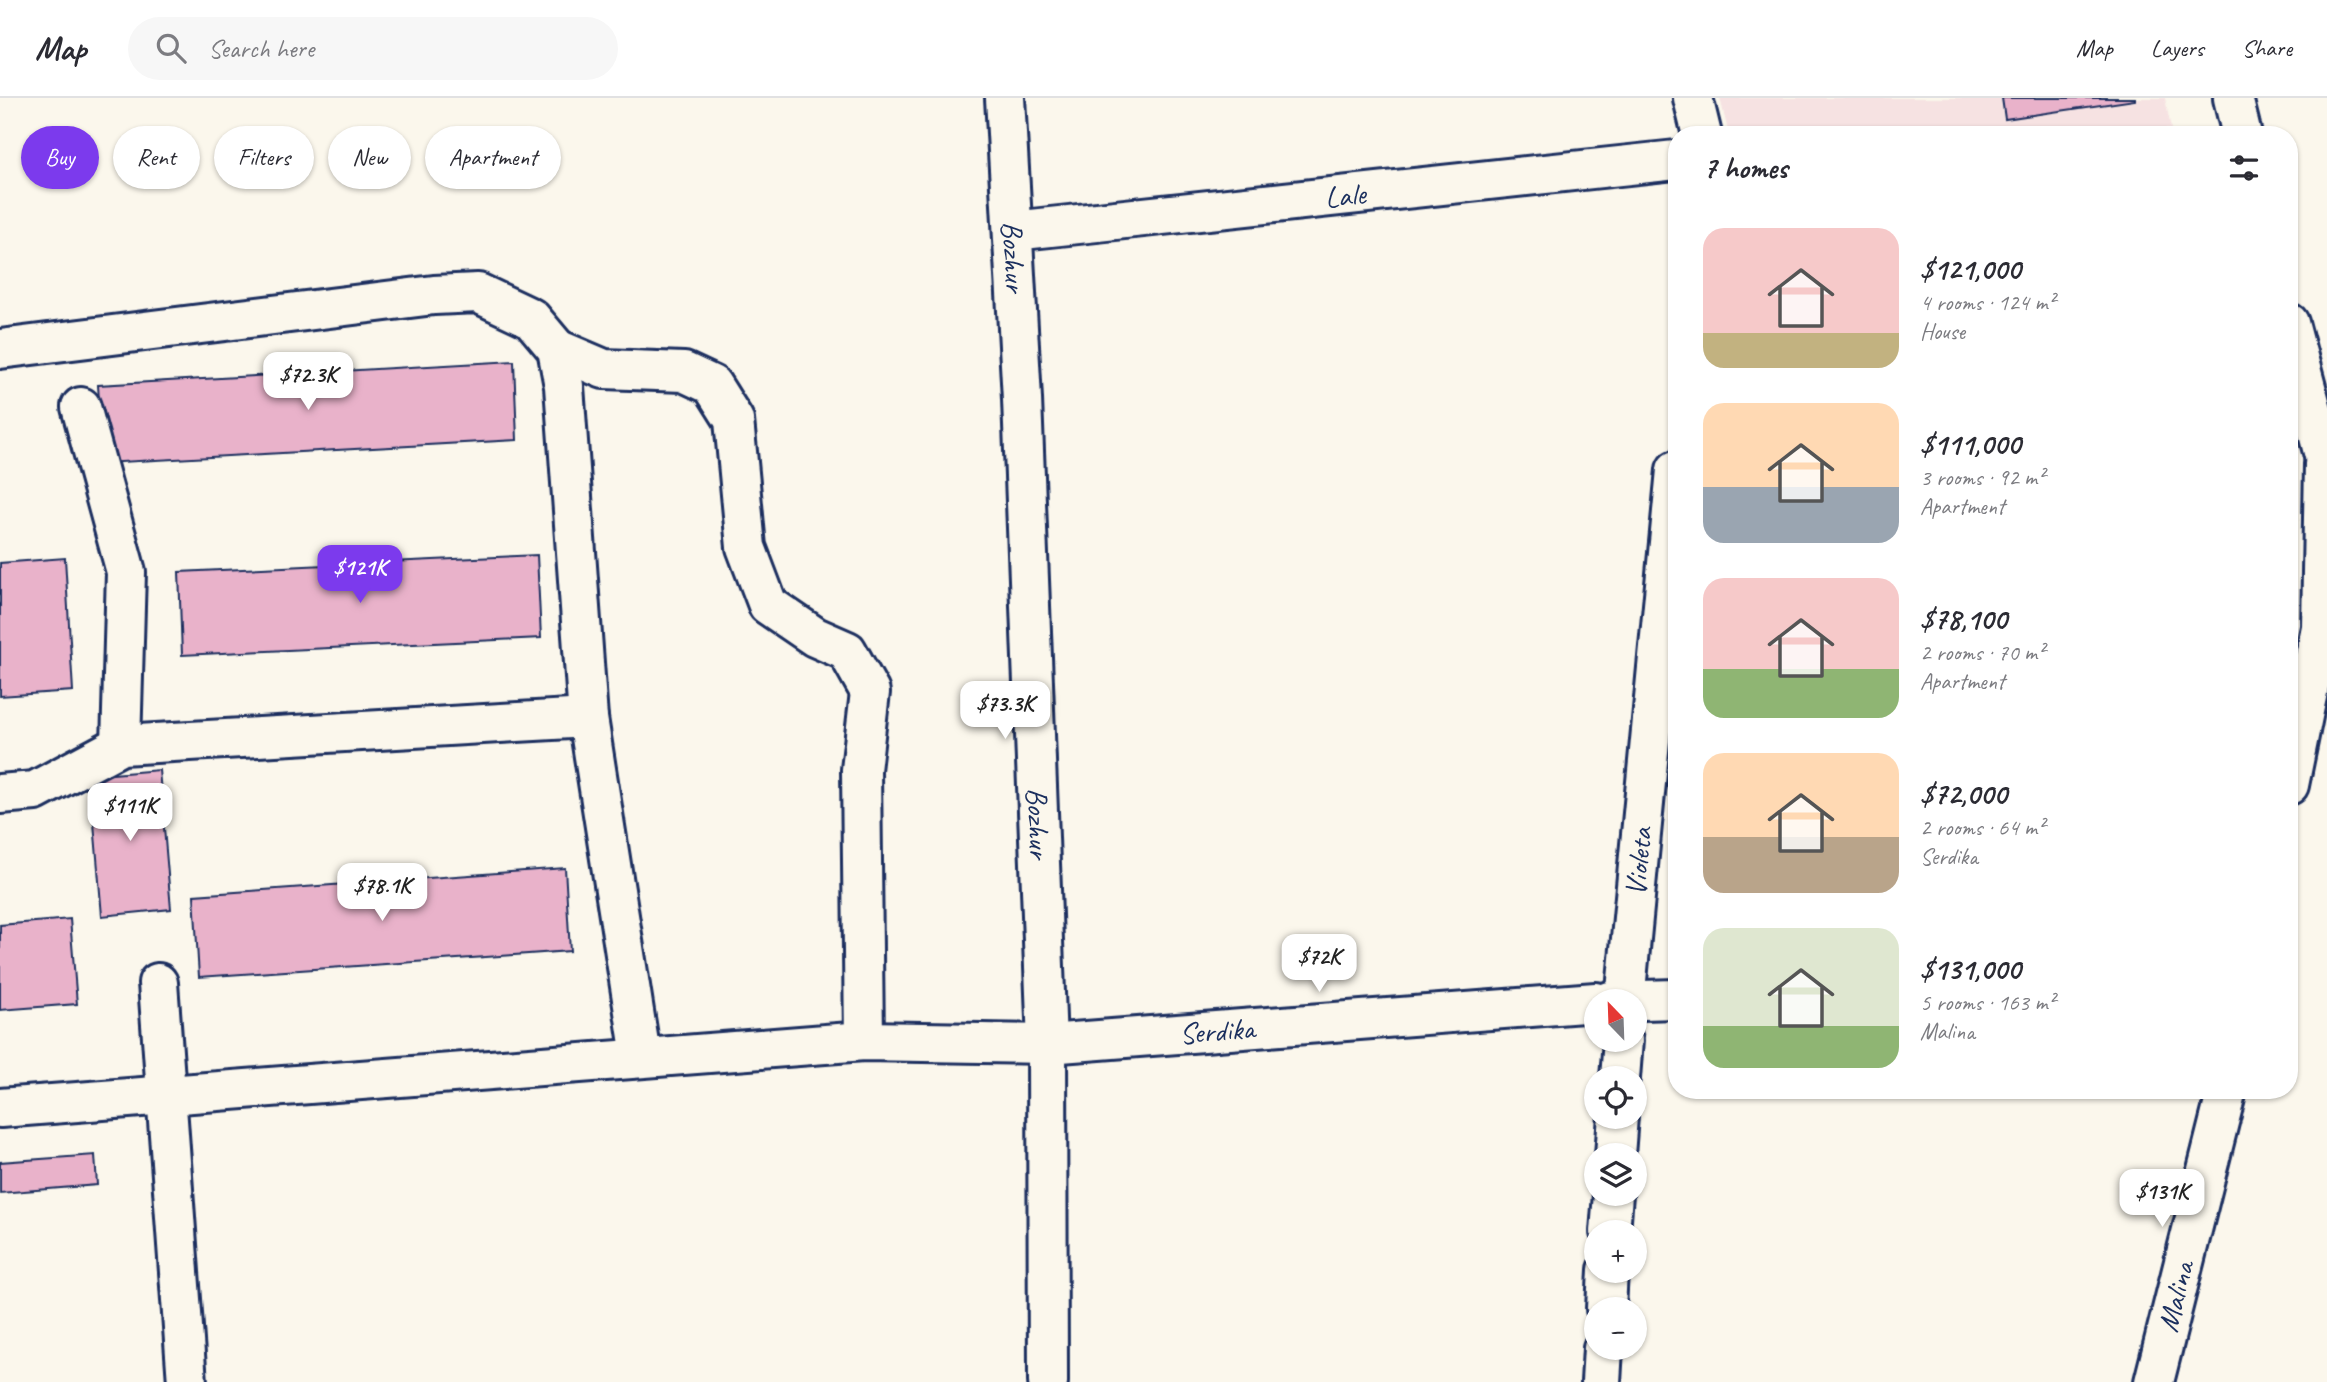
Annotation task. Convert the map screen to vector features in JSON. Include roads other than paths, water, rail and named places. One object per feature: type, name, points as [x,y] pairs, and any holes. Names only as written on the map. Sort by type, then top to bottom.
[{"type":"street","name":"Bozhur","points":[[1005,98],[1047,1045],[1048,1382]]},
{"type":"street","points":[[1693,98],[1700,126]]},
{"type":"street","points":[[2233,98],[2240,126]]},
{"type":"street","name":"Lale","points":[[1013,231],[1668,161]]},
{"type":"street","points":[[0,349],[434,295],[478,293],[531,318],[557,349],[604,369],[684,372],[712,386],[734,420],[743,487],[746,547],[768,605],[815,637],[847,651],[870,692],[861,770],[864,1041]]},
{"type":"street","points":[[557,349],[564,386],[588,718],[641,1056]]},
{"type":"street","points":[[2298,358],[2326,465],[2324,626],[2298,744]]},
{"type":"street","points":[[81,407],[126,572],[121,745]]},
{"type":"street","name":"Violeta","points":[[1615,989],[1668,539]]},
{"type":"street","points":[[0,794],[35,791],[121,745],[588,718]]},
{"type":"street","points":[[158,983],[169,1096],[187,1382]]},
{"type":"street","name":"Serdika","points":[[1647,1000],[1668,999]]},
{"type":"street","name":"Serdika","points":[[0,1108],[641,1056],[864,1041],[1047,1045],[1584,1003]]},
{"type":"street","name":"Malina","points":[[2154,1382],[2225,1099]]},
{"type":"street","points":[[1601,1382],[1602,1360]]}]
